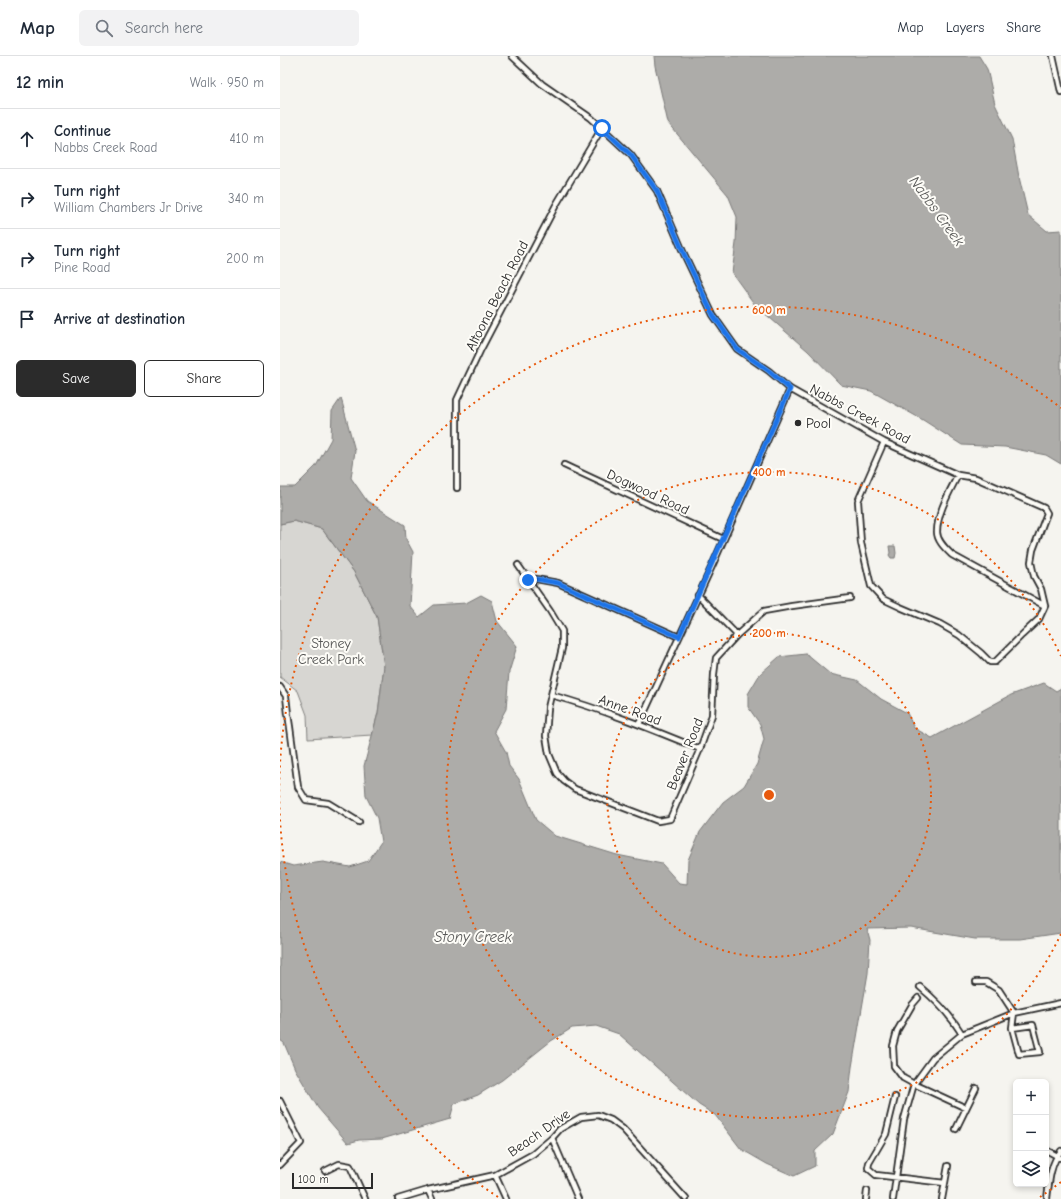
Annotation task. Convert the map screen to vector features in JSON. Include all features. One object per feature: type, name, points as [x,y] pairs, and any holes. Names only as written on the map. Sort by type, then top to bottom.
[{"type":"street","name":"Nabbs Creek Road","points":[[512,56],[542,84],[591,118],[631,155],[657,191],[684,254],[713,315],[737,349],[769,371],[790,389],[884,442],[958,475],[976,478],[1044,508],[1047,513],[1033,550],[1031,562],[1034,576],[1041,589],[1045,606]]},
{"type":"street","points":[[1053,56],[1061,92]]},
{"type":"street","name":"Altoona Beach Road","points":[[457,488],[457,400],[480,351],[556,205],[602,128]]},
{"type":"street","points":[[639,724],[790,389]]},
{"type":"street","points":[[884,442],[858,501],[861,543],[871,586],[883,599],[940,624],[959,635],[990,662],[995,662],[1039,619],[1045,606],[963,562],[952,555],[942,544],[937,533],[940,516],[958,475]]},
{"type":"street","name":"Dogwood Road","points":[[564,465],[723,539]]},
{"type":"street","points":[[518,565],[562,631],[562,648],[551,695]]},
{"type":"street","points":[[528,580],[536,579],[558,583],[679,637]]},
{"type":"street","points":[[698,595],[737,635]]},
{"type":"street","name":"Beaver Road","points":[[551,695],[546,736],[548,754],[557,774],[576,789],[658,821],[670,819],[700,749],[712,715],[716,658],[737,635],[764,611],[850,598]]},
{"type":"street","points":[[280,687],[286,696],[298,787],[306,800],[328,803],[359,822]]},
{"type":"street","name":"Anne Road","points":[[551,695],[639,724],[700,749]]},
{"type":"street","points":[[976,982],[986,982],[999,990],[1014,1013],[1012,1028],[1019,1054],[1040,1052],[1033,1025],[1012,1028]]},
{"type":"street","points":[[920,987],[954,1020],[962,1034]]},
{"type":"street","points":[[918,998],[912,1005],[897,1031],[894,1046],[894,1066],[903,1078],[966,1108]]},
{"type":"street","points":[[893,1199],[904,1119],[914,1084],[933,1058],[962,1034],[1014,1013],[1061,1003]]},
{"type":"street","points":[[956,1129],[976,1088]]},
{"type":"street","points":[[895,1097],[886,1134],[869,1163],[868,1168],[876,1175],[945,1183]]},
{"type":"street","points":[[280,1101],[281,1107],[301,1142],[280,1165]]},
{"type":"street","name":"Beach Drive","points":[[398,1199],[428,1190],[495,1175],[533,1154],[560,1129],[581,1117],[598,1116],[611,1120],[623,1128],[686,1199]]},
{"type":"street","points":[[552,1138],[578,1199]]},
{"type":"street","points":[[1048,1151],[1059,1157]]},
{"type":"street","points":[[1047,1199],[1050,1175],[1061,1151]]},
{"type":"street","points":[[325,1171],[339,1164],[350,1166],[365,1199]]},
{"type":"street","points":[[942,1199],[948,1166]]},
{"type":"street","points":[[495,1175],[506,1199]]},
{"type":"street","points":[[428,1190],[432,1199]]},
{"type":"street","points":[[866,1199],[867,1191]]},
{"type":"green space","name":"Stoney Creek Park","points":[[294,521],[322,529],[354,572],[377,617],[384,666],[378,713],[372,735],[308,739],[307,715],[298,691],[280,677],[280,524]]},
{"type":"water","name":"Nabbs Creek","points":[[654,56],[979,56],[987,69],[995,104],[1012,139],[1028,215],[1047,231],[1061,230],[1061,464],[1046,455],[1005,447],[962,445],[923,420],[871,391],[841,385],[808,351],[755,305],[732,273],[736,243],[737,217],[728,195],[668,123]]},
{"type":"water","name":"Stony Creek","points":[[341,398],[355,451],[351,478],[367,501],[405,525],[406,539],[413,552],[410,606],[419,617],[434,605],[466,603],[481,595],[492,601],[497,621],[517,646],[509,672],[506,709],[494,731],[506,752],[509,766],[519,779],[536,820],[555,836],[617,855],[662,864],[679,883],[687,884],[688,860],[700,832],[723,802],[744,786],[757,764],[764,739],[760,724],[748,707],[748,694],[760,674],[779,657],[806,654],[830,674],[857,680],[881,699],[907,713],[914,728],[932,738],[1011,695],[1044,683],[1056,691],[1061,688],[1061,933],[1020,939],[975,939],[911,928],[867,929],[870,940],[868,973],[849,1092],[833,1134],[815,1151],[815,1166],[794,1176],[767,1164],[741,1149],[715,1115],[699,1105],[619,1034],[596,1026],[572,1028],[551,1041],[502,1080],[478,1095],[454,1104],[450,1119],[382,1139],[359,1140],[348,1143],[318,1108],[295,1069],[284,1043],[280,1040],[280,862],[293,866],[323,862],[350,867],[368,861],[381,842],[377,818],[366,796],[364,766],[378,713],[384,666],[377,617],[354,572],[322,529],[294,521],[280,524],[280,487],[295,487],[316,466],[331,439],[332,411]]},
{"type":"water","points":[[889,546],[895,546],[895,558],[891,558],[889,555]]},
{"type":"place","name":"Pool","points":[[798,423]]},
{"type":"route","points":[[528,580],[536,579],[558,583],[679,637],[713,564],[790,389],[769,371],[737,349],[713,315],[684,254],[657,191],[631,155],[602,128]]}]
